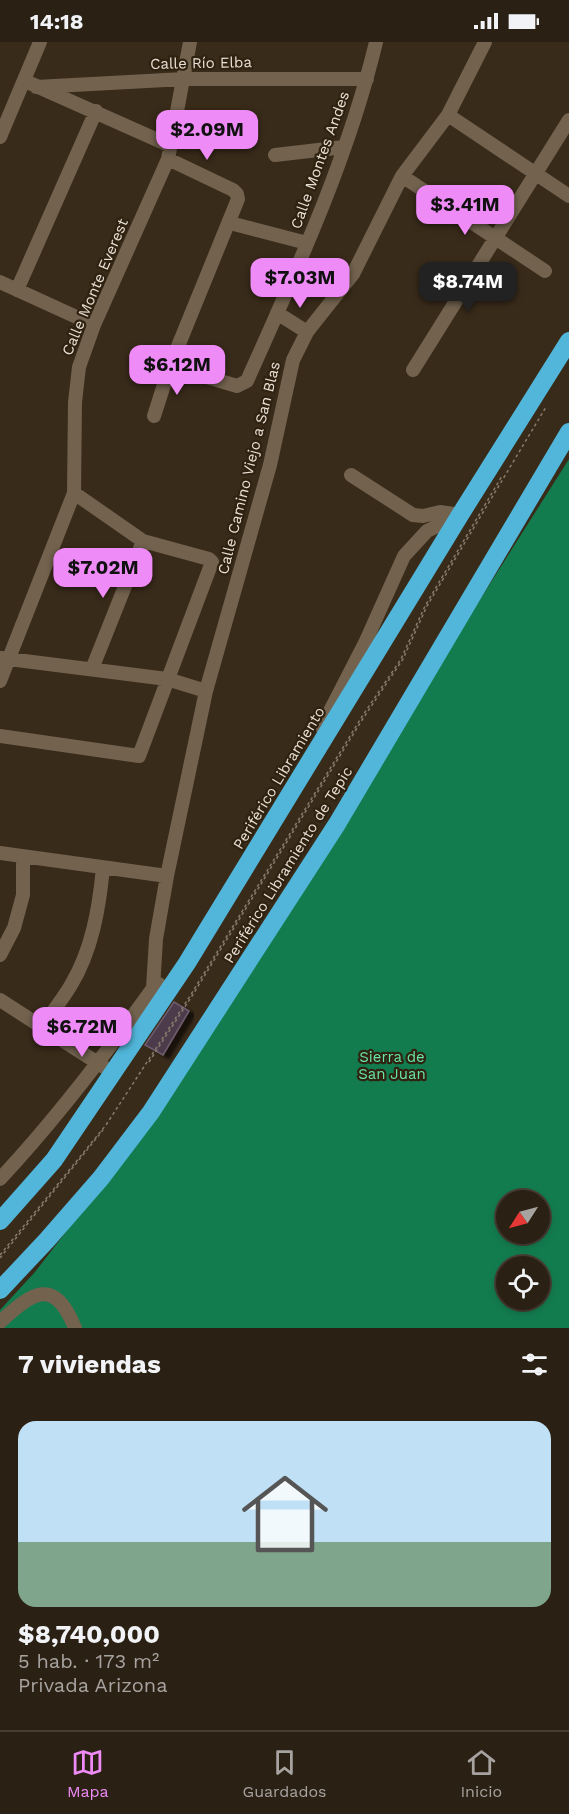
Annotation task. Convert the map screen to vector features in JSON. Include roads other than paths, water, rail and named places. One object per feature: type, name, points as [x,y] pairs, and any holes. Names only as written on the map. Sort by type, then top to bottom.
[{"type":"highway","name":"Periférico Libramiento","points":[[0,1221],[54,1160],[187,963],[460,515],[569,341]]},
{"type":"highway","name":"Periférico Libramiento de Tepic","points":[[0,1290],[101,1178],[151,1112],[337,824],[568,434]]},
{"type":"street","points":[[0,137],[30,84],[40,42]]},
{"type":"street","name":"Calle Monte Everest","points":[[0,681],[4,658],[74,494],[75,402],[79,367],[94,325],[169,153],[190,42]]},
{"type":"street","name":"Calle Montes Andes","points":[[170,366],[237,386],[247,381],[307,243],[344,147],[367,79],[376,42]]},
{"type":"street","name":"Calle Camino Viejo a San Blas","points":[[153,988],[156,939],[167,876],[206,691],[270,465],[293,360],[307,332],[353,274],[402,176],[448,115],[485,42]]},
{"type":"street","name":"Calle Río Elba","points":[[30,84],[184,79],[367,79]]},
{"type":"street","points":[[30,84],[96,111],[237,194],[238,199],[230,223],[170,366],[154,416]]},
{"type":"street","points":[[17,290],[96,111]]},
{"type":"street","points":[[448,115],[569,196]]},
{"type":"street","points":[[413,370],[569,120]]},
{"type":"street","points":[[275,154],[344,147]]},
{"type":"street","points":[[402,176],[545,271]]},
{"type":"street","points":[[230,223],[307,243]]},
{"type":"street","points":[[0,282],[94,325]]},
{"type":"street","points":[[277,313],[307,332]]},
{"type":"street","points":[[351,475],[414,515],[423,516],[440,512],[460,515]]},
{"type":"street","points":[[0,736],[139,756],[212,562],[209,559],[143,541],[74,494]]},
{"type":"street","points":[[315,753],[327,717],[365,643],[404,556],[427,531],[460,515]]},
{"type":"street","points":[[92,669],[143,541]]},
{"type":"street","points":[[4,658],[166,680],[206,691]]},
{"type":"street","points":[[0,853],[167,876]]},
{"type":"street","points":[[0,955],[14,928],[23,895],[23,857]]},
{"type":"street","points":[[41,1028],[71,984],[90,944],[100,901],[103,868]]},
{"type":"street","points":[[0,1179],[44,1132],[98,1064],[153,988],[187,963]]},
{"type":"street","points":[[0,1000],[114,1074]]},
{"type":"street","points":[[0,1322],[31,1296],[43,1294],[56,1297],[67,1308],[75,1328]]},
{"type":"park label","name":"Sierra de San Juan","points":[[392,1066]]}]
